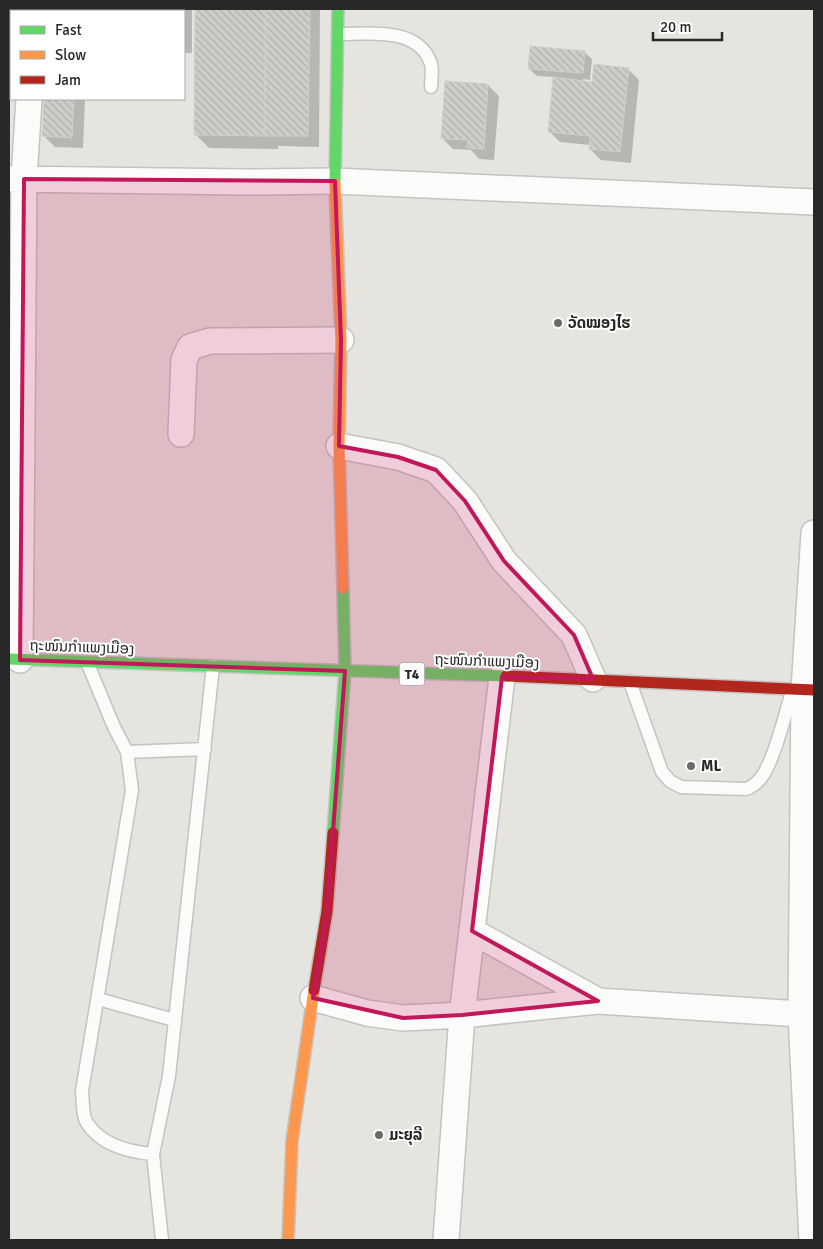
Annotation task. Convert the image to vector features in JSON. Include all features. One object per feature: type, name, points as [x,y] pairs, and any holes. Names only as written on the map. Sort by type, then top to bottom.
[{"type":"street","points":[[288,1240],[292,1141],[312,998],[327,911],[344,671],[339,446],[341,340],[335,181],[338,9]]},
{"type":"street","points":[[14,660],[16,179],[29,100]]},
{"type":"street","points":[[16,179],[246,182],[335,181],[814,202]]},
{"type":"street","points":[[181,434],[184,360],[190,347],[210,341],[341,340]]},
{"type":"street","points":[[339,446],[398,457],[436,470],[465,500],[504,561],[574,636],[594,680]]},
{"type":"street","points":[[812,1240],[801,1014],[804,690],[814,533]]},
{"type":"street","name":"ຖະໜົນກຳແພງເມືອງ","points":[[14,660],[502,676],[804,690]]},
{"type":"street","points":[[446,1240],[462,1015],[502,676]]},
{"type":"street","points":[[472,931],[598,1001]]},
{"type":"street","points":[[312,998],[367,1013],[403,1018],[462,1015],[598,1001],[801,1014]]},
{"type":"lane","points":[[338,34],[391,33],[412,42],[426,52],[432,65],[431,87]]},
{"type":"lane","points":[[87,662],[114,727],[127,752],[132,790],[82,1092],[86,1122],[104,1140],[132,1152],[153,1154]]},
{"type":"lane","points":[[162,1240],[153,1154],[169,1076],[213,666]]},
{"type":"lane","points":[[630,682],[662,772],[670,781],[681,787],[746,789],[752,787],[761,779],[804,690]]},
{"type":"lane","points":[[127,752],[205,749]]},
{"type":"lane","points":[[98,999],[174,1020]]},
{"type":"highlighted area","points":[[24,179],[335,181],[341,340],[339,446],[398,457],[436,470],[465,501],[504,561],[574,635],[593,679],[502,677],[472,931],[598,1001],[462,1015],[403,1018],[313,998],[327,911],[345,671],[20,660]]},
{"type":"building","points":[[71,9],[178,9],[178,10]]},
{"type":"building","points":[[195,9],[266,9],[264,136],[194,135]]},
{"type":"building","points":[[266,9],[310,9],[308,136],[264,136]]},
{"type":"building","points":[[530,46],[585,51],[583,73],[528,69]]},
{"type":"building","points":[[594,64],[629,68],[620,152],[589,149],[590,136],[548,132],[553,77],[592,82]]},
{"type":"building","points":[[445,81],[488,84],[484,149],[467,148],[468,140],[441,139]]},
{"type":"building","points":[[44,100],[74,100],[72,138],[42,136]]},
{"type":"traffic: fast","points":[[335,184],[338,9]]},
{"type":"traffic: fast","points":[[333,833],[345,671],[343,588]]},
{"type":"traffic: fast","points":[[9,659],[506,676]]},
{"type":"traffic: slow","points":[[335,184],[341,340],[339,446],[343,588]]},
{"type":"traffic: slow","points":[[288,1240],[292,1141],[314,990]]},
{"type":"traffic: jam","points":[[506,676],[814,690]]},
{"type":"traffic: jam","points":[[314,990],[327,911],[333,833]]},
{"type":"place","name":"ວັດໝອງໄຮ","points":[[558,323]]},
{"type":"place","name":"ML","points":[[691,766]]},
{"type":"place","name":"ມະຍຸລີ","points":[[379,1135]]}]
